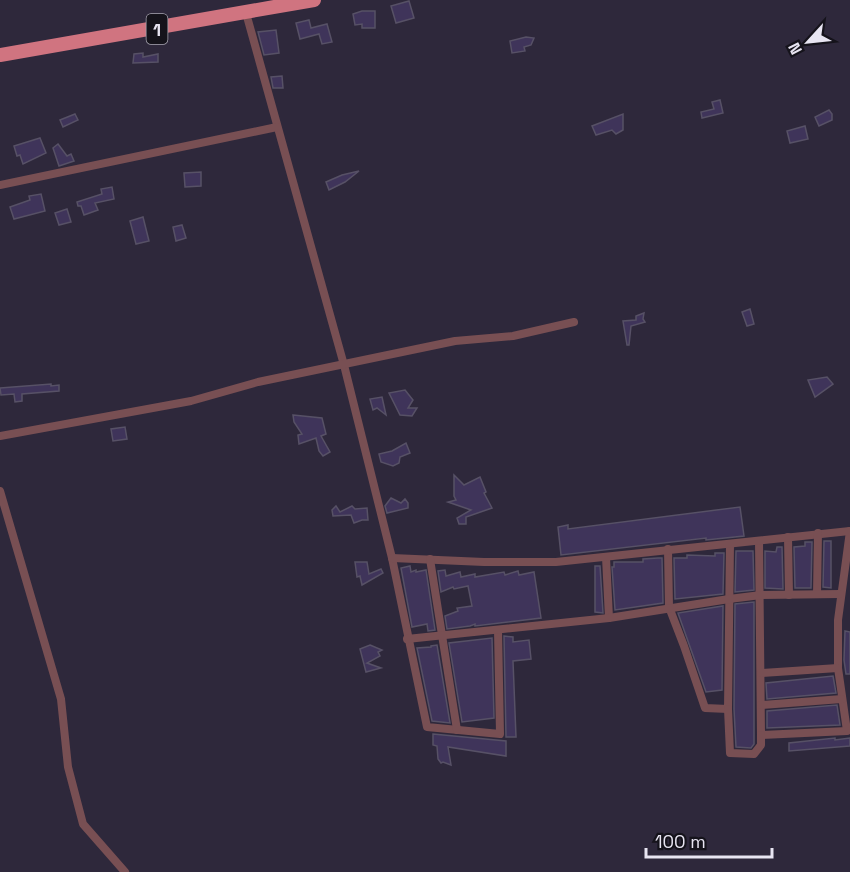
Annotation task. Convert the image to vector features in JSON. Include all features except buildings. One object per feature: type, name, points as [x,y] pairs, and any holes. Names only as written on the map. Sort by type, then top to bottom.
[{"type":"highway","name":"1","points":[[0,55],[314,0]]},
{"type":"street","points":[[246,13],[344,365],[392,558],[427,727],[500,734],[498,630]]},
{"type":"street","points":[[0,185],[277,127]]},
{"type":"street","points":[[0,436],[191,400],[258,382],[455,341],[513,336],[574,322]]},
{"type":"street","points":[[0,491],[61,699],[68,767],[83,824],[125,872]]},
{"type":"street","points":[[392,558],[536,563],[850,531],[840,594],[838,668],[847,731],[761,735]]},
{"type":"street","points":[[818,533],[818,594]]},
{"type":"street","points":[[788,537],[789,595]]},
{"type":"street","points":[[730,544],[728,709],[730,753],[754,754],[761,745],[759,542]]},
{"type":"street","points":[[668,549],[669,607],[705,708],[728,709]]},
{"type":"street","points":[[606,557],[609,618]]},
{"type":"street","points":[[430,559],[457,730]]},
{"type":"street","points":[[407,639],[609,618],[729,599],[840,594]]},
{"type":"street","points":[[761,673],[838,668]]},
{"type":"street","points":[[761,705],[842,699]]}]
